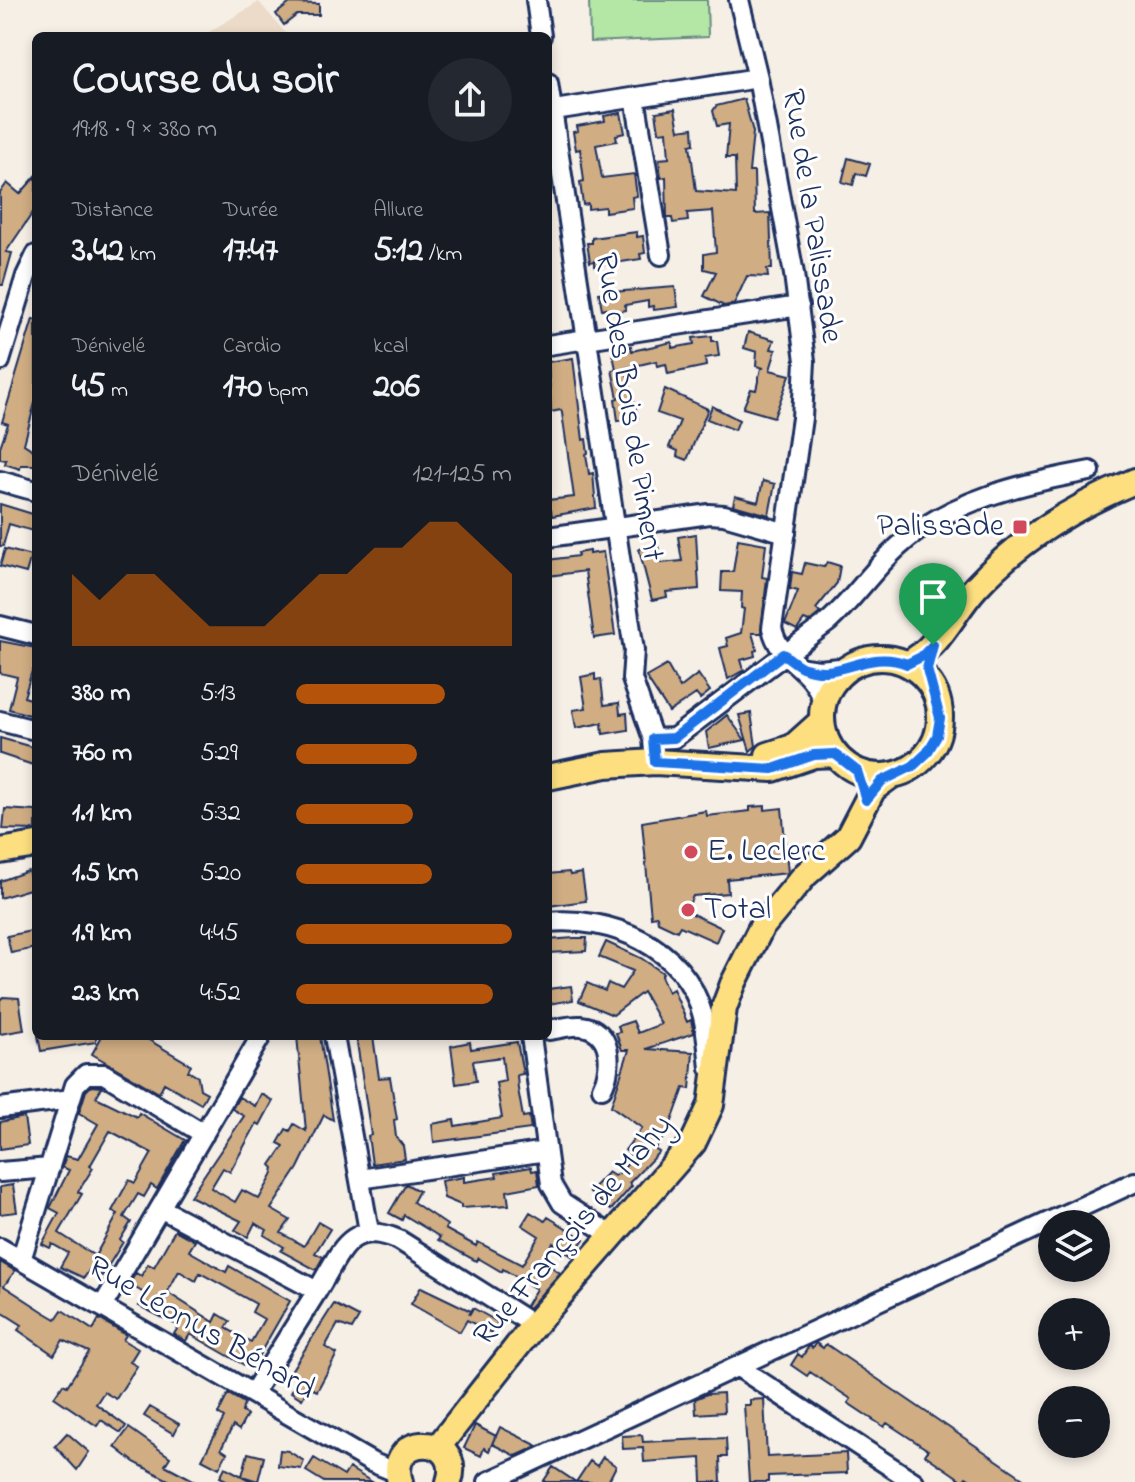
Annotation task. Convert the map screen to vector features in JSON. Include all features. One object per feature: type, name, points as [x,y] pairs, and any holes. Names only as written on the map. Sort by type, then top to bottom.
[{"type":"main road","points":[[907,664],[921,657],[933,645],[976,587],[1031,538],[1093,498],[1135,481]]},
{"type":"main road","points":[[928,682],[933,645]]},
{"type":"main road","points":[[552,764],[654,751],[752,757],[775,755],[809,736],[822,712],[830,687],[850,667],[884,658],[907,664],[928,682],[939,708],[937,736],[927,753],[913,766],[892,775],[871,775],[857,771],[835,754],[826,739],[822,712]]},
{"type":"main road","points":[[552,776],[654,751],[773,769],[814,755],[835,754]]},
{"type":"main road","points":[[857,771],[866,800]]},
{"type":"main road","name":"Rue François de Mahy","points":[[438,1447],[534,1325],[693,1143],[711,1105],[724,1008],[761,928],[805,875],[848,837],[873,789],[892,775]]},
{"type":"main road","points":[[0,851],[32,846]]},
{"type":"main road","points":[[401,1470],[422,1444],[438,1447],[451,1465],[451,1481]]},
{"type":"street","points":[[536,0],[540,32]]},
{"type":"street","name":"Rue de la Palissade","points":[[739,0],[758,78],[799,306],[805,361],[802,418],[772,628],[783,654]]},
{"type":"street","points":[[552,110],[758,78]]},
{"type":"street","points":[[635,97],[661,255]]},
{"type":"street","name":"Rue des Bois de Piment","points":[[552,122],[634,650],[632,679],[654,751]]},
{"type":"street","points":[[0,361],[32,263]]},
{"type":"street","points":[[552,344],[799,306]]},
{"type":"street","points":[[654,751],[828,622],[850,603],[896,548],[919,529],[955,510],[1030,482],[1090,471]]},
{"type":"street","points":[[0,481],[32,490]]},
{"type":"street","points":[[552,536],[709,514],[724,515],[786,533]]},
{"type":"street","points":[[0,626],[32,634]]},
{"type":"street","points":[[783,654],[804,668],[820,689],[822,712]]},
{"type":"street","points":[[804,668],[835,670],[850,667]]},
{"type":"street","points":[[0,721],[31,729]]},
{"type":"street","points":[[552,922],[574,919],[626,931],[656,948],[678,969],[702,1012],[712,1083]]},
{"type":"street","points":[[552,1030],[581,1026],[598,1034],[606,1044],[610,1061],[609,1075],[602,1088]]},
{"type":"street","points":[[102,1307],[259,1040]]},
{"type":"street","points":[[335,1040],[369,1231]]},
{"type":"street","points":[[532,1040],[551,1184],[556,1195],[571,1210],[611,1235]]},
{"type":"street","points":[[21,1260],[71,1099],[79,1079],[86,1074],[104,1074],[204,1134]]},
{"type":"street","points":[[0,1108],[71,1099]]},
{"type":"street","points":[[360,1179],[546,1151]]},
{"type":"street","points":[[0,1172],[50,1168]]},
{"type":"street","points":[[488,1482],[1135,1182]]},
{"type":"street","points":[[160,1208],[317,1291]]},
{"type":"street","points":[[253,1393],[346,1244],[369,1231],[399,1240],[534,1325]]},
{"type":"street","name":"Rue Léonus Bénard","points":[[0,1248],[371,1462],[389,1461],[401,1470]]},
{"type":"street","points":[[738,1367],[914,1482]]},
{"type":"shaded area","points":[[259,2],[285,32],[209,32]]},
{"type":"green space","points":[[589,0],[707,0],[708,37],[590,42]]},
{"type":"building","points":[[290,3],[319,4],[319,15],[297,15],[284,25],[276,14]]},
{"type":"building","points":[[744,99],[753,132],[749,172],[754,172],[755,214],[770,213],[772,269],[767,269],[768,277],[747,276],[734,304],[724,306],[704,296],[716,272],[704,269],[704,254],[716,252],[713,211],[687,213],[688,221],[673,223],[672,218],[667,218],[666,177],[661,178],[659,159],[669,158],[667,131],[659,132],[656,112],[675,109],[679,130],[693,128],[694,144],[690,145],[696,191],[736,194],[735,158],[726,158],[729,124],[717,126],[713,111],[716,106]]},
{"type":"building","points":[[621,113],[625,133],[616,135],[617,141],[596,145],[602,178],[634,174],[637,196],[632,197],[633,208],[605,212],[605,207],[588,209],[588,204],[583,205],[580,149],[576,150],[573,132],[578,131],[577,126],[605,121],[604,116]]},
{"type":"building","points":[[848,158],[870,164],[866,176],[856,173],[853,185],[842,182]]},
{"type":"building","points":[[32,180],[32,214],[6,252],[12,253],[3,285],[0,285],[0,193],[7,183],[20,194]]},
{"type":"building","points":[[637,232],[637,237],[643,236],[645,253],[640,254],[641,259],[595,266],[595,261],[590,262],[587,243],[592,243],[592,238]]},
{"type":"building","points":[[675,287],[678,307],[654,310],[653,306],[648,307],[648,301],[625,305],[626,310],[616,312],[607,313],[606,308],[602,309],[599,293]]},
{"type":"building","points":[[32,322],[32,414],[24,444],[32,449],[32,465],[21,465],[20,469],[0,459],[0,447],[8,424],[2,422]]},
{"type":"building","points":[[748,332],[774,340],[771,349],[776,350],[770,370],[790,375],[774,417],[743,408],[751,389],[756,390],[761,368],[764,368],[756,366],[757,352],[744,348]]},
{"type":"building","points":[[712,336],[712,341],[717,341],[719,356],[705,358],[706,366],[668,374],[666,364],[657,366],[656,361],[626,368],[638,418],[618,421],[612,350],[631,346],[632,351],[672,342],[672,348],[694,344],[693,338]]},
{"type":"building","points":[[573,358],[583,440],[586,439],[589,474],[593,473],[596,508],[552,516],[552,500],[574,497],[562,413],[561,410],[552,412],[552,361]]},
{"type":"building","points":[[665,389],[708,409],[687,460],[677,456],[678,451],[669,447],[680,421],[657,413]]},
{"type":"building","points":[[712,406],[739,420],[735,430],[707,419]]},
{"type":"building","points":[[763,481],[775,484],[769,515],[733,505],[735,496],[758,502]]},
{"type":"building","points":[[0,504],[32,514],[32,531],[9,524],[3,546],[0,546]]},
{"type":"building","points":[[696,534],[699,589],[666,592],[667,597],[652,600],[639,549],[658,546],[661,563],[682,561],[678,537]]},
{"type":"building","points":[[738,539],[766,544],[762,577],[767,578],[761,633],[752,633],[757,650],[754,651],[755,656],[741,660],[744,670],[728,679],[720,648],[728,646],[726,638],[741,633],[744,609],[741,608],[742,592],[721,591],[722,572],[733,572]]},
{"type":"building","points":[[5,549],[31,556],[26,573],[0,566]]},
{"type":"building","points":[[603,552],[615,635],[594,638],[585,571],[552,575],[552,559],[578,556],[577,553]]},
{"type":"building","points":[[827,562],[840,566],[837,583],[816,609],[820,613],[809,622],[804,620],[797,630],[785,624],[798,591],[790,589],[792,572],[802,574],[805,563],[824,567]]},
{"type":"building","points":[[0,641],[32,647],[32,671],[24,697],[32,699],[30,715],[9,709],[17,677],[0,673]]},
{"type":"building","points":[[667,665],[680,688],[698,674],[710,691],[700,699],[696,694],[669,712],[646,677]]},
{"type":"building","points":[[595,674],[595,680],[601,679],[604,705],[619,703],[620,714],[627,713],[628,730],[603,734],[602,723],[576,728],[573,710],[586,708],[581,677]]},
{"type":"building","points":[[751,713],[756,746],[750,751],[739,715]]},
{"type":"building","points":[[727,715],[745,740],[709,748],[706,732]]},
{"type":"building","points":[[0,738],[32,747],[32,765],[0,754]]},
{"type":"building","points":[[765,806],[765,810],[782,808],[788,873],[727,879],[728,893],[693,896],[686,911],[722,928],[716,942],[680,926],[677,931],[658,922],[657,916],[651,917],[642,822],[706,811],[707,816],[750,811],[750,807]]},
{"type":"building","points":[[5,809],[32,811],[32,830],[3,829]]},
{"type":"building","points":[[28,871],[32,888],[0,898],[0,881]]},
{"type":"building","points":[[582,873],[586,901],[552,905],[552,874]]},
{"type":"building","points":[[32,931],[32,949],[11,953],[7,936]]},
{"type":"building","points":[[587,938],[586,951],[552,953],[552,940]]},
{"type":"building","points":[[606,942],[641,958],[663,973],[661,976],[668,992],[673,989],[687,1022],[691,1020],[694,1033],[646,1049],[693,1052],[690,1089],[684,1088],[668,1132],[654,1149],[659,1152],[629,1183],[632,1186],[611,1210],[589,1192],[608,1172],[614,1176],[619,1174],[633,1157],[625,1150],[642,1128],[611,1106],[629,1050],[622,1050],[616,1033],[620,1032],[618,1026],[633,1021],[638,1033],[661,1024],[643,992],[613,1015],[579,1001],[587,983],[605,991],[608,983],[621,989],[633,971],[599,957]]},
{"type":"building","points":[[571,986],[573,1000],[552,1003],[552,988]]},
{"type":"building","points":[[3,997],[19,998],[24,1030],[0,1034],[0,1000]]},
{"type":"building","points":[[39,1040],[96,1040],[96,1042],[41,1051]]},
{"type":"building","points":[[100,1040],[149,1040],[191,1065],[188,1071],[198,1077],[200,1089],[207,1093],[201,1104],[164,1083],[159,1093],[92,1054]]},
{"type":"building","points":[[297,1040],[321,1040],[333,1120],[324,1115],[298,1168],[271,1209],[290,1220],[281,1233],[304,1246],[318,1222],[330,1229],[315,1253],[323,1257],[316,1270],[281,1251],[284,1247],[264,1235],[267,1230],[255,1223],[248,1237],[235,1230],[241,1221],[190,1196],[244,1116],[232,1109],[239,1097],[255,1106],[261,1094],[273,1101],[230,1172],[223,1168],[211,1188],[235,1202],[242,1190],[259,1199],[272,1176],[274,1168],[271,1165],[284,1146],[278,1143],[286,1129],[290,1131],[294,1124],[306,1131]]},
{"type":"building","points":[[357,1040],[374,1040],[379,1078],[390,1077],[397,1119],[394,1120],[396,1137],[403,1146],[405,1159],[372,1164],[368,1136],[371,1135]]},
{"type":"building","points":[[470,1042],[471,1049],[517,1042],[523,1074],[517,1075],[518,1089],[523,1117],[529,1116],[531,1129],[434,1142],[432,1124],[454,1120],[455,1126],[502,1118],[496,1083],[505,1081],[502,1057],[473,1061],[476,1081],[456,1084],[451,1046]]},
{"type":"building","points":[[91,1086],[102,1087],[96,1097],[137,1117],[139,1113],[185,1140],[157,1189],[151,1185],[144,1197],[138,1194],[124,1217],[131,1222],[120,1240],[123,1242],[102,1276],[90,1269],[84,1278],[60,1267],[68,1253],[52,1244],[50,1248],[42,1244],[59,1213],[50,1208],[69,1170],[62,1167],[66,1156],[78,1159],[98,1124],[79,1113],[86,1091]],"holes":[[[110,1131],[152,1153],[135,1183],[129,1180],[112,1211],[118,1214],[95,1256],[59,1233],[82,1194],[78,1192]]]},
{"type":"building","points":[[24,1117],[28,1145],[0,1149],[0,1122]]},
{"type":"building","points":[[531,1167],[532,1171],[537,1170],[539,1185],[507,1191],[509,1205],[461,1208],[461,1205],[444,1198],[441,1181],[464,1177],[464,1182],[497,1177],[496,1173]]},
{"type":"building","points":[[406,1184],[419,1191],[413,1202],[447,1225],[445,1229],[522,1265],[539,1236],[522,1225],[530,1212],[545,1221],[548,1217],[584,1239],[572,1256],[553,1243],[543,1261],[560,1273],[529,1308],[526,1306],[536,1289],[503,1269],[502,1272],[478,1258],[476,1261],[438,1240],[440,1237],[404,1215],[402,1220],[389,1213]]},
{"type":"building","points":[[13,1185],[17,1212],[0,1214],[0,1187]]},
{"type":"building","points":[[175,1230],[195,1241],[189,1251],[226,1272],[229,1266],[290,1301],[251,1369],[190,1334],[186,1341],[174,1334],[179,1326],[139,1306],[147,1295],[129,1284],[136,1273],[141,1276],[148,1264],[154,1267]],"holes":[[[179,1271],[196,1281],[200,1273],[256,1304],[252,1312],[264,1319],[251,1342],[226,1328],[230,1321],[218,1314],[214,1322],[168,1291]]]},
{"type":"building","points":[[0,1262],[15,1271],[4,1286],[44,1312],[56,1319],[62,1310],[93,1330],[99,1319],[126,1335],[123,1340],[138,1349],[130,1362],[137,1366],[116,1399],[104,1392],[96,1404],[126,1426],[121,1433],[101,1420],[97,1426],[54,1397],[63,1384],[67,1386],[89,1352],[63,1340],[54,1355],[18,1330],[22,1325],[0,1311]]},
{"type":"building","points":[[421,1287],[471,1311],[469,1315],[473,1308],[498,1322],[491,1333],[467,1320],[460,1332],[411,1304]]},
{"type":"building","points":[[334,1304],[359,1317],[352,1329],[338,1324],[325,1347],[337,1354],[317,1391],[309,1387],[302,1399],[291,1392],[300,1376],[291,1371]]},
{"type":"building","points":[[816,1343],[823,1348],[826,1344],[1029,1482],[974,1482],[966,1477],[963,1481],[925,1455],[928,1450],[887,1423],[884,1427],[848,1403],[851,1399],[810,1372],[807,1376],[791,1365],[798,1354],[802,1357],[809,1346],[812,1348]]},
{"type":"building","points":[[723,1393],[724,1412],[696,1414],[695,1399]]},
{"type":"building","points":[[228,1394],[244,1403],[242,1412],[247,1415],[239,1430],[233,1426],[221,1449],[227,1453],[219,1468],[202,1459],[224,1418],[218,1414]]},
{"type":"building","points":[[764,1399],[767,1457],[846,1453],[847,1473],[768,1476],[768,1482],[749,1482],[744,1405],[750,1405],[750,1400]]},
{"type":"building","points":[[150,1407],[179,1424],[174,1434],[144,1416]]},
{"type":"building","points":[[475,1425],[496,1436],[500,1427],[538,1446],[516,1456],[492,1444],[489,1451],[484,1448],[481,1456],[464,1448]]},
{"type":"building","points":[[129,1428],[170,1457],[165,1465],[197,1482],[172,1482],[134,1462],[115,1447]]},
{"type":"building","points":[[67,1433],[89,1452],[77,1470],[55,1446]]},
{"type":"building","points":[[642,1435],[643,1442],[726,1438],[727,1457],[720,1457],[721,1482],[702,1482],[701,1458],[644,1462],[643,1448],[623,1449],[622,1436]]},
{"type":"building","points":[[280,1450],[288,1451],[304,1461],[301,1469],[278,1466]]},
{"type":"building","points":[[248,1453],[264,1457],[258,1481],[242,1476]]},
{"type":"building","points":[[603,1457],[616,1466],[608,1482],[576,1482],[590,1461],[597,1466]]},
{"type":"building","points":[[314,1458],[344,1476],[349,1468],[372,1482],[324,1482],[306,1471]]},
{"type":"building","points":[[225,1467],[253,1482],[230,1482],[220,1477]]},
{"type":"building","points":[[553,1467],[576,1482],[543,1482]]},
{"type":"place","name":"Palissade","points":[[1020,527]]},
{"type":"place","name":"E. Leclerc","points":[[691,852]]},
{"type":"place","name":"Total","points":[[688,910]]},
{"type":"route","points":[[933,645],[927,669],[940,718],[937,736],[927,753],[913,766],[882,781],[866,800],[857,771],[835,754],[814,755],[773,769],[655,762],[653,739],[674,738],[783,654],[804,668],[835,670],[884,658],[907,664],[921,657],[933,645]]}]
